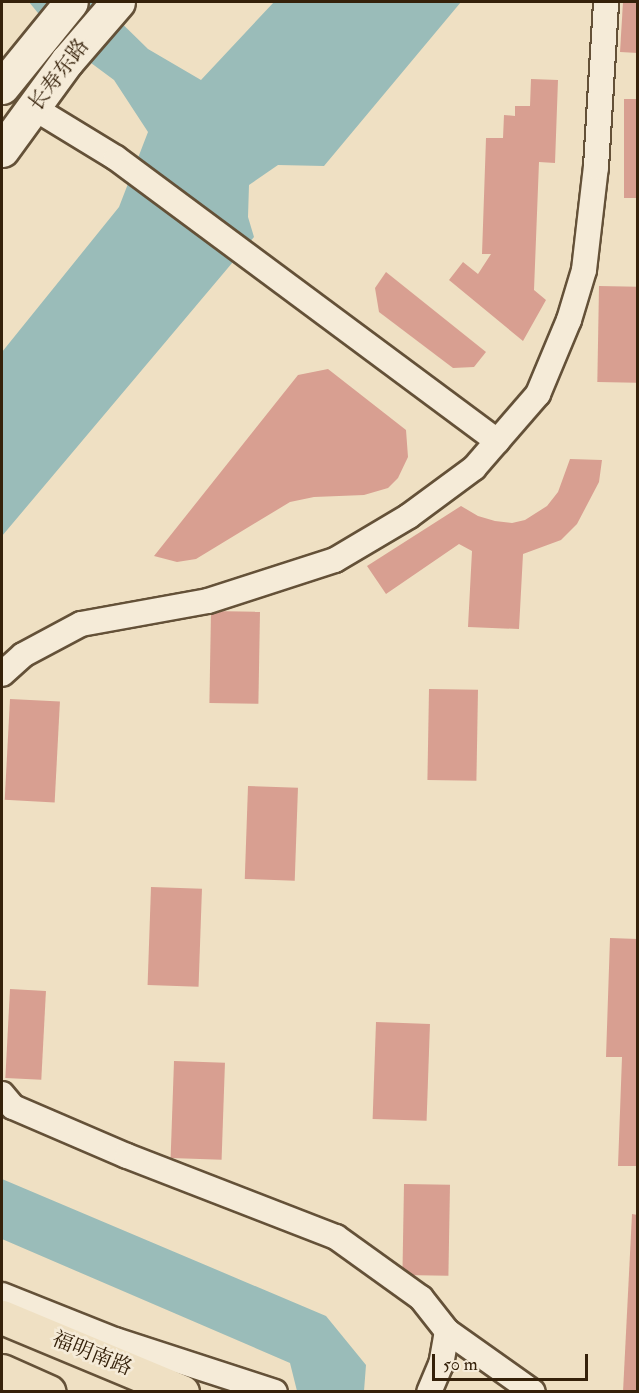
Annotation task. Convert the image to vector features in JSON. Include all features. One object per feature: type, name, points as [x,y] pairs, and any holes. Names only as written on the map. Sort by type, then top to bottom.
[{"type":"main road","name":"长寿东路","points":[[2,86],[71,2]]},
{"type":"main road","name":"长寿东路","points":[[2,150],[67,61],[118,2]]},
{"type":"main road","points":[[2,86],[34,108]]},
{"type":"main road","name":"福明南路","points":[[2,1317],[182,1392]]},
{"type":"main road","points":[[2,1371],[50,1392]]},
{"type":"street","points":[[2,674],[24,655],[81,624],[208,601],[335,560],[418,509],[474,468],[538,394],[569,320],[584,270],[596,167],[606,2]]},
{"type":"street","points":[[34,108],[116,158],[497,441]]},
{"type":"street","points":[[2,1094],[13,1107],[127,1156],[336,1237],[421,1298],[447,1331],[532,1392]]},
{"type":"street","points":[[2,1295],[116,1340],[274,1391]]},
{"type":"street","points":[[429,1392],[441,1364],[447,1331]]},
{"type":"water","points":[[29,2],[100,2],[148,49],[201,80],[274,2],[461,2],[324,166],[278,165],[249,185],[248,217],[254,237],[2,536],[2,352],[119,207],[148,132],[114,80],[60,40]]},
{"type":"water","points":[[2,1179],[326,1316],[366,1365],[364,1391],[297,1391],[290,1363],[2,1239]]},
{"type":"building","points":[[623,2],[638,2],[638,53],[620,52]]},
{"type":"building","points":[[531,79],[558,80],[555,163],[539,162],[534,290],[546,300],[523,341],[449,280],[463,262],[478,274],[491,254],[482,254],[486,138],[503,138],[504,115],[515,116],[515,106],[530,106]]},
{"type":"building","points":[[624,99],[638,99],[638,198],[624,198]]},
{"type":"building","points":[[386,272],[486,352],[474,367],[453,368],[379,312],[375,288]]},
{"type":"building","points":[[599,286],[638,287],[636,383],[597,382]]},
{"type":"building","points":[[328,369],[406,430],[408,457],[398,478],[388,488],[364,495],[314,497],[290,502],[196,559],[177,562],[154,556],[298,375]]},
{"type":"building","points":[[570,459],[602,460],[599,482],[577,524],[561,540],[523,554],[519,629],[468,627],[472,551],[459,544],[386,594],[367,566],[461,506],[478,516],[495,521],[512,523],[525,520],[547,506],[558,492]]},
{"type":"building","points":[[211,611],[260,612],[258,704],[209,703]]},
{"type":"building","points":[[429,689],[478,690],[476,781],[427,780]]},
{"type":"building","points":[[10,699],[60,702],[55,802],[5,800]]},
{"type":"building","points":[[248,786],[298,788],[295,881],[245,879]]},
{"type":"building","points":[[151,887],[202,889],[199,987],[148,985]]},
{"type":"building","points":[[610,938],[638,939],[638,1166],[618,1166],[622,1057],[606,1057]]},
{"type":"building","points":[[10,989],[46,991],[41,1080],[5,1078]]},
{"type":"building","points":[[376,1022],[430,1024],[427,1121],[373,1119]]},
{"type":"building","points":[[174,1061],[225,1063],[222,1160],[171,1158]]},
{"type":"building","points":[[404,1184],[450,1185],[448,1276],[402,1275]]},
{"type":"building","points":[[632,1214],[638,1215],[638,1392],[623,1392]]}]
